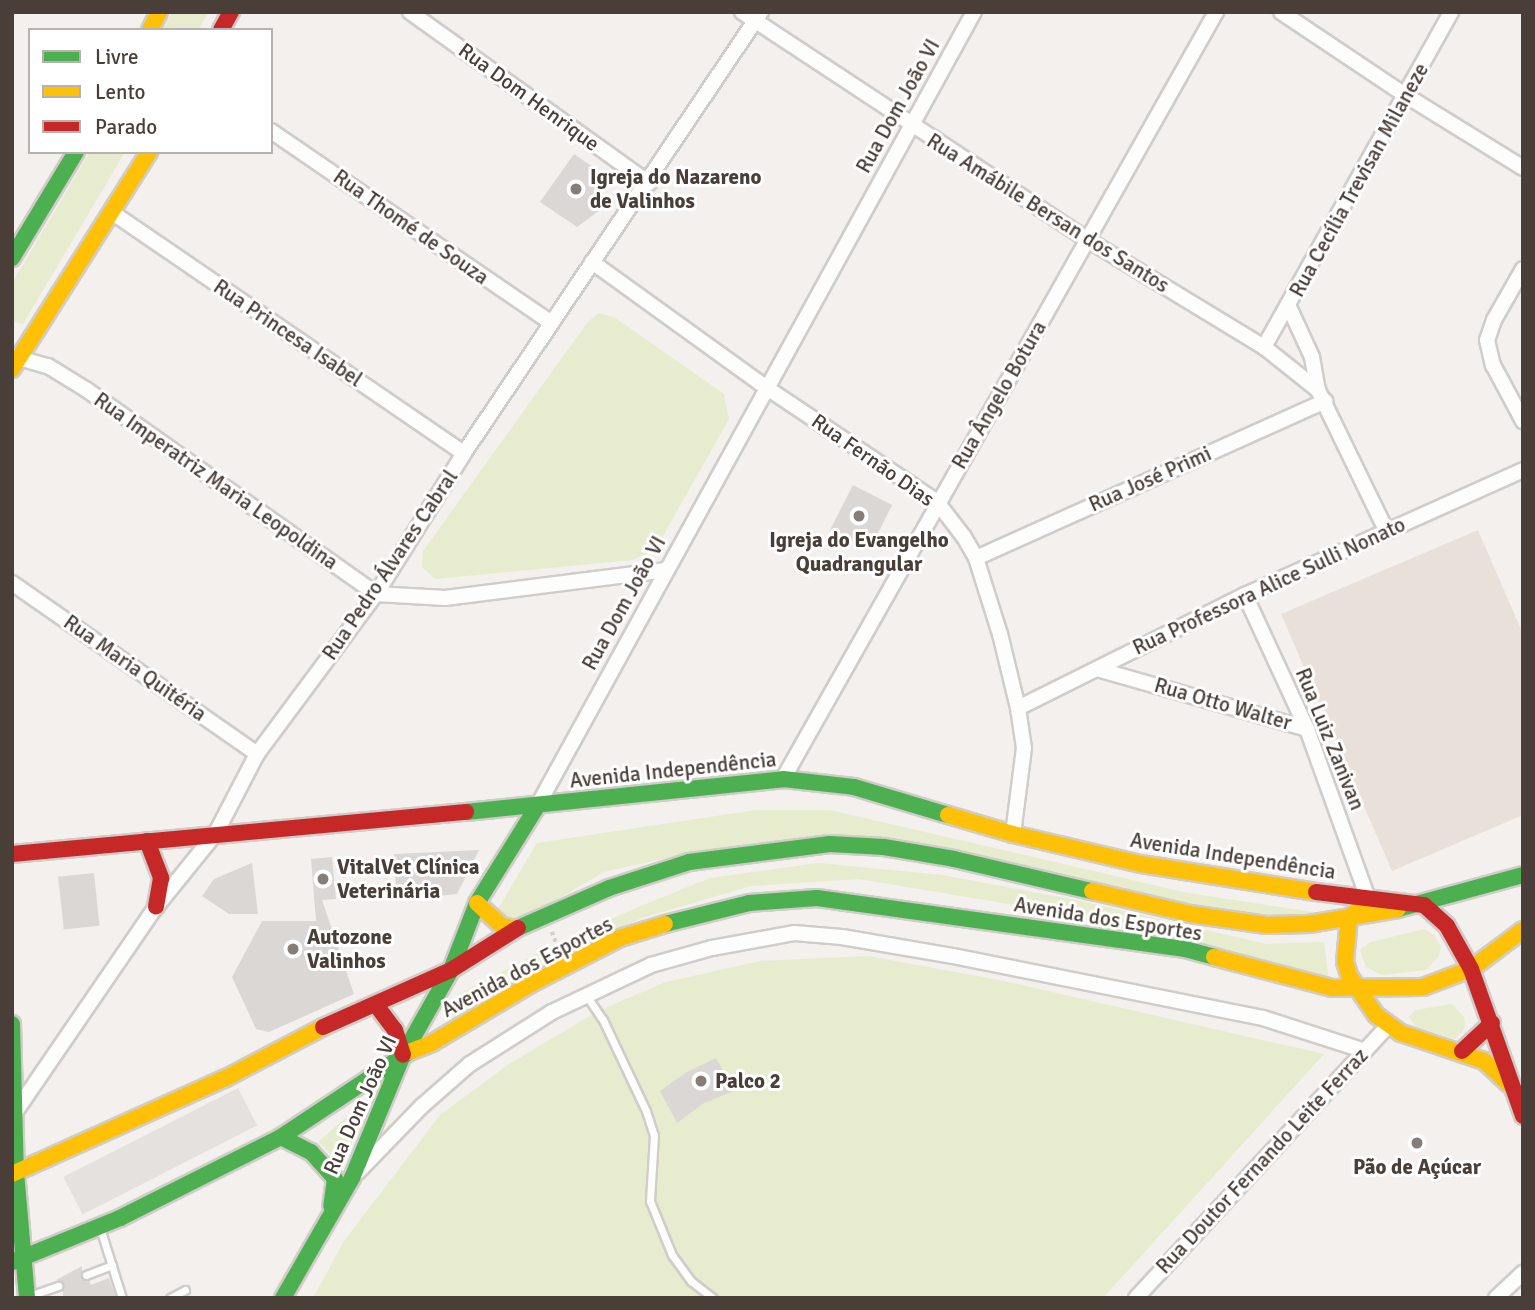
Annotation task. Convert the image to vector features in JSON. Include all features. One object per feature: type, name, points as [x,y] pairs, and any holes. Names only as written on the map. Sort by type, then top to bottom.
[{"type":"main road","points":[[151,28],[159,12]]},
{"type":"main road","points":[[222,28],[231,12]]},
{"type":"main road","points":[[12,258],[75,154]]},
{"type":"main road","points":[[14,361],[113,213],[148,154]]},
{"type":"main road","name":"Avenida Independência","points":[[12,854],[538,805],[783,779],[854,788],[1013,834],[1141,864],[1369,901]]},
{"type":"main road","name":"Rua Dom João VI","points":[[283,1298],[352,1178],[403,1055],[451,970],[477,903],[538,805]]},
{"type":"main road","points":[[147,841],[161,877],[156,907]]},
{"type":"main road","name":"Avenida dos Esportes","points":[[14,1173],[226,1078],[325,1026],[376,1006],[451,970],[516,929],[609,888],[689,862],[830,844],[884,847],[954,859],[1190,914],[1266,925],[1310,924],[1424,905]]},
{"type":"main road","points":[[1516,1088],[1484,1060],[1462,1051],[1429,1043],[1389,1026],[1376,1015],[1350,977],[1345,962],[1349,918],[1369,901],[1424,905],[1523,875]]},
{"type":"main road","name":"Avenida dos Esportes","points":[[18,1259],[100,1226],[281,1138],[403,1055],[432,1042],[531,984],[621,938],[709,911],[749,903],[790,900],[853,901],[1185,950],[1332,988],[1359,990],[1423,987],[1472,969],[1523,930]]},
{"type":"main road","points":[[477,903],[502,926],[516,929]]},
{"type":"main road","points":[[1424,905],[1447,926],[1472,969],[1516,1088],[1523,1116]]},
{"type":"main road","points":[[376,1006],[395,1030],[403,1055]]},
{"type":"main road","points":[[1462,1051],[1492,1023]]},
{"type":"main road","points":[[12,1024],[18,1259],[27,1297]]},
{"type":"main road","name":"Rua Dom João VI","points":[[281,1138],[311,1152],[335,1179],[328,1221]]},
{"type":"street","name":"Rua Dom Henrique","points":[[410,12],[649,183]]},
{"type":"street","name":"Rua Amábile Bersan dos Santos","points":[[742,12],[758,17],[911,125],[1088,240],[1264,347],[1321,396]]},
{"type":"street","name":"Rua Dom João VI","points":[[538,805],[974,12]]},
{"type":"street","name":"Rua Ângelo Botura","points":[[783,779],[1216,12]]},
{"type":"street","points":[[1280,12],[1405,95],[1523,168]]},
{"type":"street","name":"Rua Cecília Trevisan Milaneze","points":[[1264,347],[1289,307],[1451,12]]},
{"type":"street","name":"Rua Pedro Álvares Cabral","points":[[14,1114],[156,907],[216,833],[257,754],[376,594],[464,453],[592,262],[649,183],[758,17]]},
{"type":"street","name":"Rua Thomé de Souza","points":[[273,132],[551,323]]},
{"type":"street","name":"Rua Princesa Isabel","points":[[113,213],[464,453]]},
{"type":"street","name":"Rua Fernão Dias","points":[[592,262],[767,388],[937,502],[976,558],[1000,634],[1018,708],[1024,748],[1013,834]]},
{"type":"street","points":[[1522,271],[1494,320],[1487,340],[1493,365],[1518,400],[1523,421]]},
{"type":"street","points":[[1289,307],[1312,356],[1321,396],[1387,530]]},
{"type":"street","name":"Rua Imperatriz Maria Leopoldina","points":[[14,361],[48,366],[88,390],[376,594]]},
{"type":"street","name":"Rua José Primi","points":[[976,558],[1321,396]]},
{"type":"street","name":"Rua Professora Alice Sulli Nonato","points":[[1018,708],[1245,595],[1523,470]]},
{"type":"street","points":[[376,594],[445,598],[666,570]]},
{"type":"street","name":"Rua Maria Quitéria","points":[[12,583],[257,754]]},
{"type":"street","name":"Rua Luiz Zanivan","points":[[1245,595],[1307,729],[1369,901]]},
{"type":"street","name":"Rua Otto Walter","points":[[1097,669],[1307,729]]},
{"type":"street","points":[[352,1178],[422,1106],[470,1064],[509,1037],[586,995],[651,965],[794,933],[842,937],[953,956],[1250,1016],[1365,1051]]},
{"type":"street","name":"Rua Doutor Fernando Leite Ferraz","points":[[1136,1298],[1389,1026]]},
{"type":"street","points":[[1496,1298],[1523,1273]]},
{"type":"lane","points":[[586,995],[603,1020],[646,1111],[654,1147],[650,1201],[668,1244],[691,1281],[713,1298]]},
{"type":"lane","points":[[100,1226],[122,1298]]},
{"type":"lane","points":[[86,1275],[112,1265]]},
{"type":"lane","points":[[27,1297],[58,1286]]},
{"type":"lane","points":[[170,1298],[185,1290]]},
{"type":"shaded area","points":[[1478,530],[1523,634],[1523,815],[1392,871],[1281,614]]},
{"type":"shaded area","points":[[238,1088],[257,1125],[82,1214],[63,1177]]},
{"type":"green space","points":[[172,12],[209,12],[199,28],[163,28]]},
{"type":"green space","points":[[89,154],[124,154],[23,324],[14,322],[12,283]]},
{"type":"green space","points":[[598,313],[614,317],[724,394],[729,419],[655,550],[632,560],[435,579],[422,567],[423,551],[587,323]]},
{"type":"green space","points":[[756,810],[830,810],[1188,893],[1320,913],[1268,918],[1231,913],[891,837],[676,856],[604,872],[518,922],[504,918],[498,909],[537,843]]},
{"type":"green space","points":[[819,863],[942,875],[1081,901],[1266,944],[1324,942],[1329,984],[1192,942],[1081,916],[859,879],[751,886],[642,918],[565,954],[452,1020],[461,993],[559,942],[636,908],[710,878]]},
{"type":"green space","points":[[1424,929],[1434,935],[1441,947],[1439,956],[1426,970],[1382,975],[1366,967],[1360,950],[1371,942]]},
{"type":"green space","points":[[868,956],[999,980],[1324,1054],[1103,1298],[313,1298],[344,1241],[440,1115],[509,1064],[598,1011],[666,982],[760,961]]},
{"type":"green space","points":[[1452,1004],[1464,1017],[1465,1028],[1455,1039],[1416,1027],[1409,1017],[1415,1010]]},
{"type":"green space","points":[[352,1112],[366,1120],[340,1163],[318,1142]]},
{"type":"building","name":"Igreja do Nazareno de Valinhos","points":[[574,154],[606,176],[600,210],[577,227],[540,202]]},
{"type":"building","name":"Igreja do Evangelho Quadrangular","points":[[853,485],[892,505],[869,550],[830,530]]},
{"type":"building","points":[[479,850],[457,894],[397,900],[394,854]]},
{"type":"building","name":"Autozone Valinhos","points":[[332,857],[336,899],[322,900],[354,994],[269,1032],[256,1029],[232,977],[262,921],[316,921],[311,859]]},
{"type":"building","points":[[252,863],[258,914],[229,914],[202,896],[214,879]]},
{"type":"building","points":[[94,873],[100,926],[64,929],[58,877]]},
{"type":"building","name":"Palco 2","points":[[716,1058],[734,1091],[704,1103],[677,1123],[660,1091],[687,1072]]},
{"type":"building","points":[[82,1266],[82,1279],[89,1280],[91,1285],[109,1278],[116,1298],[63,1298],[63,1283],[56,1280]]},
{"type":"traffic: fast","points":[[12,258],[75,154]]},
{"type":"traffic: fast","points":[[466,812],[783,779],[854,787],[948,815]]},
{"type":"traffic: fast","points":[[283,1298],[352,1178],[403,1055],[451,970],[477,903],[538,805]]},
{"type":"traffic: fast","points":[[518,928],[609,888],[689,862],[830,844],[884,847],[954,859],[1092,891]]},
{"type":"traffic: fast","points":[[1398,909],[1523,875]]},
{"type":"traffic: fast","points":[[665,924],[749,903],[817,898],[1185,949],[1214,957]]},
{"type":"traffic: fast","points":[[12,1024],[16,1172],[27,1298]]},
{"type":"traffic: fast","points":[[12,1262],[120,1218],[281,1137],[409,1052]]},
{"type":"traffic: fast","points":[[281,1137],[311,1152],[335,1179],[331,1206]]},
{"type":"traffic: slow","points":[[151,28],[159,12]]},
{"type":"traffic: slow","points":[[12,369],[148,154]]},
{"type":"traffic: slow","points":[[948,815],[1013,834],[1141,864],[1316,892]]},
{"type":"traffic: slow","points":[[1092,891],[1190,914],[1266,925],[1309,924],[1398,909]]},
{"type":"traffic: slow","points":[[477,903],[502,926],[516,929]]},
{"type":"traffic: slow","points":[[1360,908],[1349,918],[1345,962],[1350,977],[1376,1015],[1401,1033],[1484,1061],[1509,1084]]},
{"type":"traffic: slow","points":[[409,1052],[432,1043],[531,984],[620,938],[665,924]]},
{"type":"traffic: slow","points":[[1214,957],[1332,988],[1423,987],[1471,969],[1523,930]]},
{"type":"traffic: slow","points":[[12,1174],[226,1078],[323,1027]]},
{"type":"traffic: jam","points":[[222,28],[231,12]]},
{"type":"traffic: jam","points":[[12,854],[466,812]]},
{"type":"traffic: jam","points":[[147,841],[161,878],[156,907]]},
{"type":"traffic: jam","points":[[1316,892],[1424,905],[1447,926],[1471,969],[1523,1116]]},
{"type":"traffic: jam","points":[[323,1027],[451,970],[518,928]]},
{"type":"traffic: jam","points":[[376,1005],[395,1030],[403,1055]]},
{"type":"traffic: jam","points":[[1462,1051],[1492,1023]]},
{"type":"place","name":"Igreja do Nazareno de Valinhos","points":[[576,189]]},
{"type":"place","name":"Igreja do Evangelho Quadrangular","points":[[859,516]]},
{"type":"place","name":"VitalVet Clínica Veterinária","points":[[323,879]]},
{"type":"place","name":"Autozone Valinhos","points":[[293,949]]},
{"type":"place","name":"Palco 2","points":[[701,1081]]},
{"type":"place","name":"Pão de Açúcar","points":[[1417,1143]]}]
